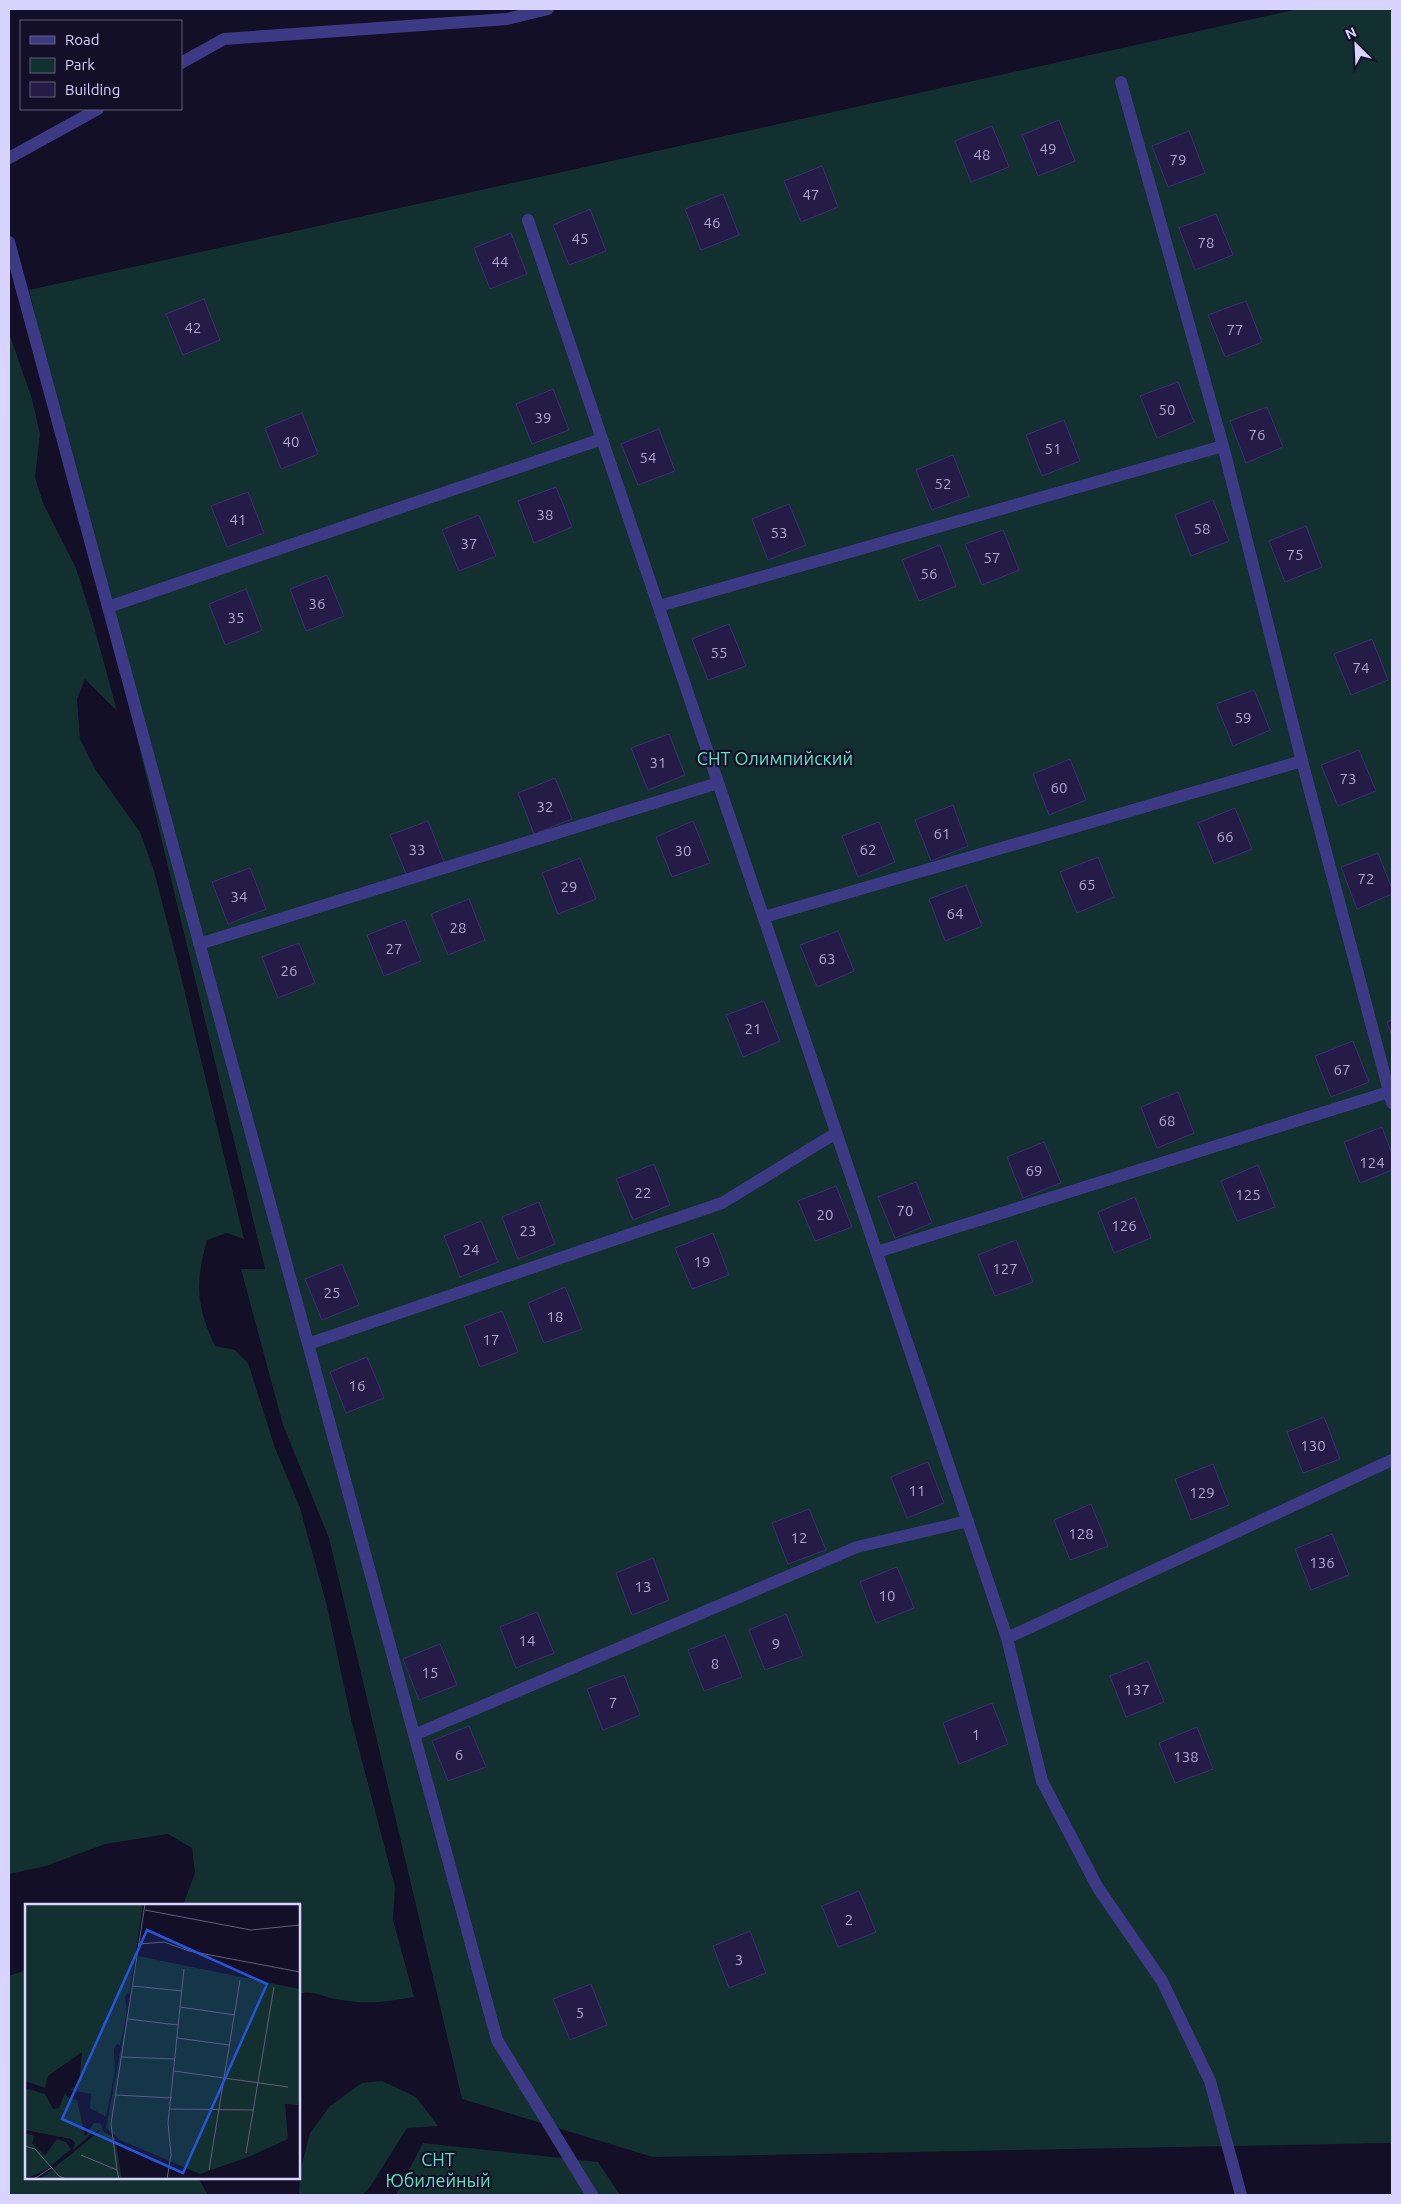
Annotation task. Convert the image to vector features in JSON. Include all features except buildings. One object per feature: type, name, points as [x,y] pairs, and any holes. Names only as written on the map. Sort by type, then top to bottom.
[{"type":"street","points":[[182,62],[224,39],[507,19],[548,9]]},
{"type":"street","points":[[876,1252],[1391,1095],[1302,761],[1223,446],[1121,82]]},
{"type":"street","points":[[9,158],[96,110]]},
{"type":"street","points":[[528,220],[1007,1638],[1042,1781],[1098,1888],[1162,1980],[1210,2081],[1241,2195]]},
{"type":"street","points":[[9,242],[497,2040],[592,2195]]},
{"type":"street","points":[[108,608],[602,439]]},
{"type":"street","points":[[659,606],[1223,446]]},
{"type":"street","points":[[764,917],[1302,761]]},
{"type":"street","points":[[200,944],[718,782]]},
{"type":"street","points":[[308,1344],[722,1203],[836,1133]]},
{"type":"street","points":[[1007,1638],[1392,1460]]},
{"type":"street","points":[[414,1735],[857,1547],[968,1521]]},
{"type":"green space","name":"СНТ Олимпийский","points":[[1298,9],[1392,9],[1392,2143],[653,2157],[462,2099],[329,1538],[283,1425],[241,1269],[265,1269],[29,290]]},
{"type":"green space","points":[[9,333],[32,399],[40,434],[35,477],[43,503],[76,568],[117,711],[85,679],[77,699],[80,739],[95,769],[140,832],[154,871],[244,1239],[227,1233],[207,1240],[199,1282],[201,1306],[215,1346],[235,1350],[248,1363],[275,1448],[300,1508],[327,1606],[351,1719],[395,1887],[393,1920],[414,1997],[366,2002],[347,2001],[308,1992],[300,1994],[300,1904],[183,1904],[195,1873],[192,1848],[168,1834],[105,1844],[46,1866],[9,1874]]},
{"type":"green space","points":[[25,1970],[25,2179],[199,2179],[208,2195],[9,2195],[9,1976]]},
{"type":"green space","points":[[382,2081],[416,2097],[438,2126],[407,2128],[370,2187],[362,2195],[299,2195],[300,2172],[310,2133],[330,2106],[362,2083]]},
{"type":"green space","name":"СНТ Юбилейный","points":[[423,2143],[598,2162],[620,2195],[396,2195]]}]
